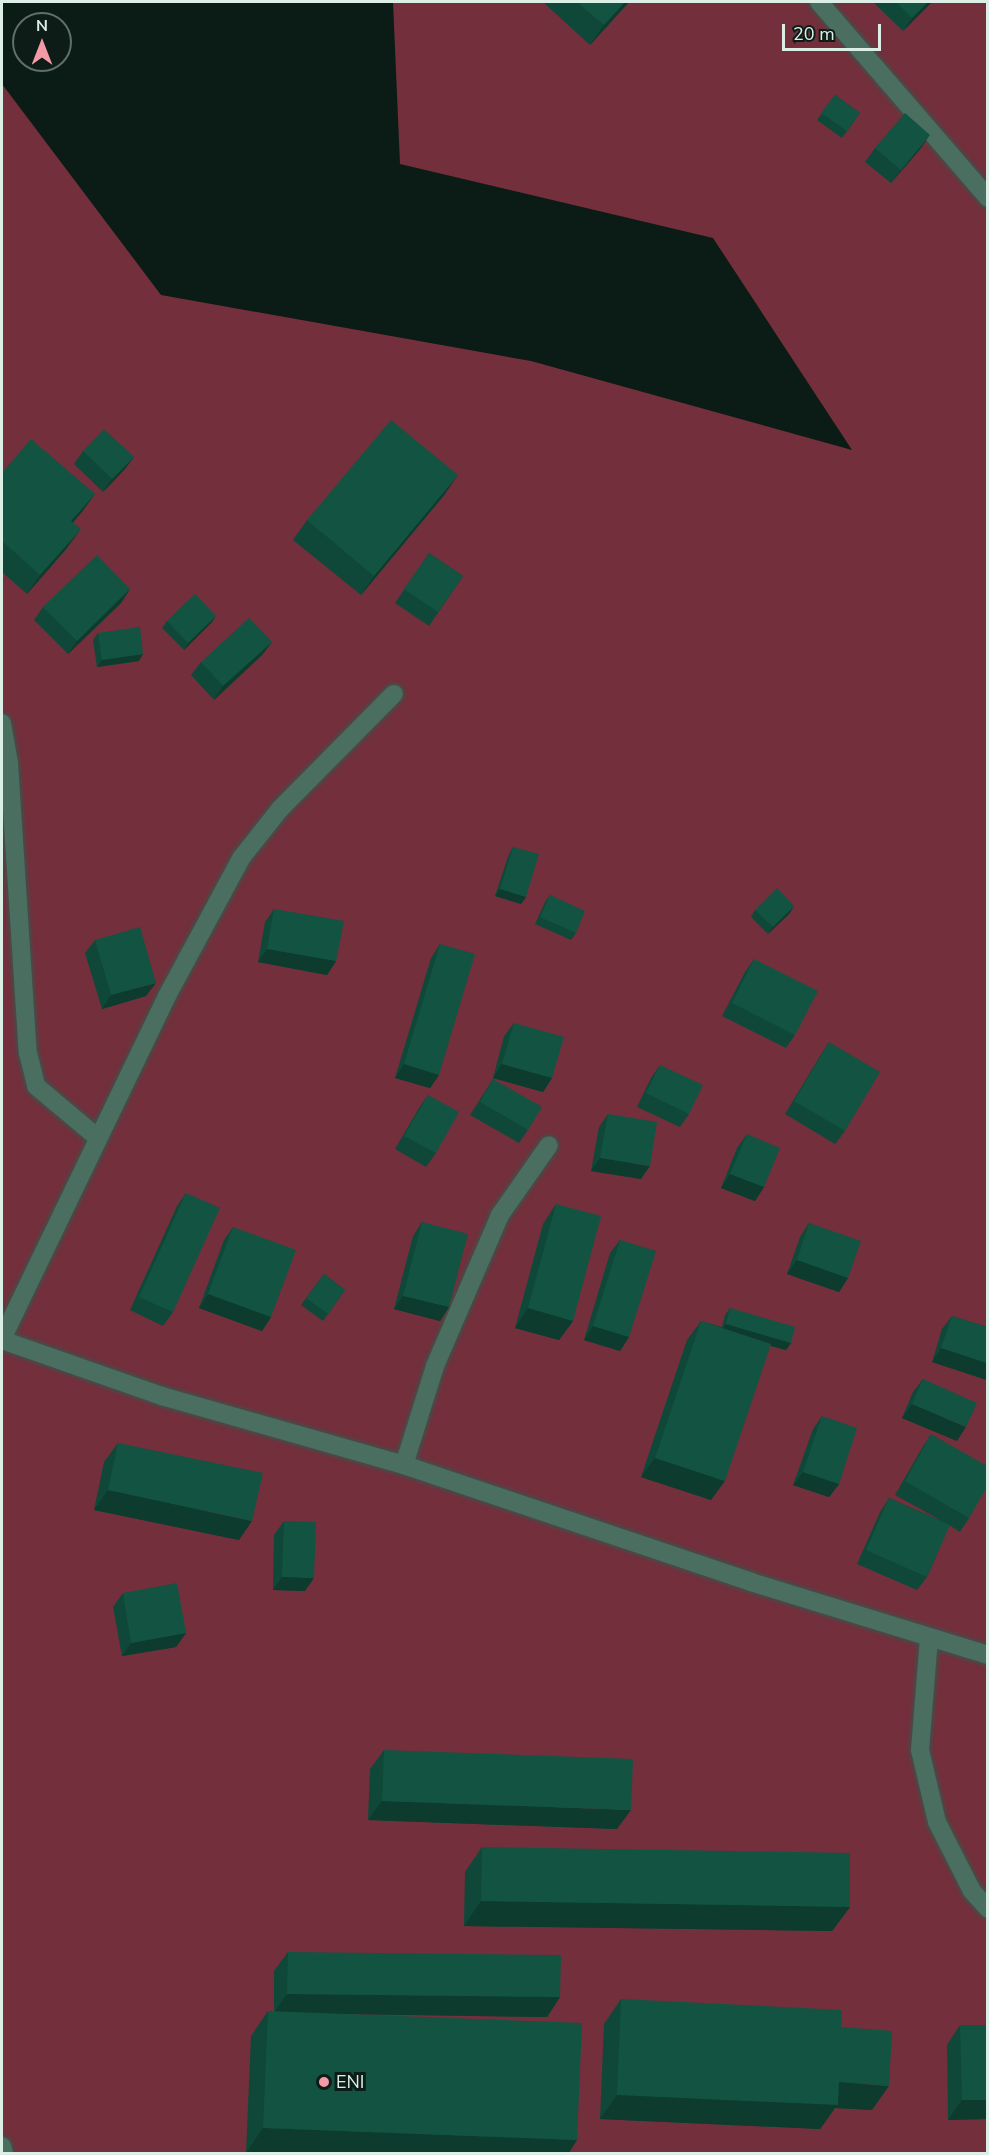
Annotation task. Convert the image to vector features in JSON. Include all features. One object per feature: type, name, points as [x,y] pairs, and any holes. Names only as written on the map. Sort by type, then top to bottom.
[{"type":"street","points":[[819,2],[987,198]]},
{"type":"street","points":[[394,694],[280,809],[242,857],[167,996],[2,1340],[162,1396],[404,1465],[929,1638],[987,1655]]},
{"type":"street","points":[[2,723],[9,763],[28,1053],[36,1086],[98,1138]]},
{"type":"street","points":[[404,1465],[435,1366],[500,1215],[549,1145]]},
{"type":"street","points":[[929,1638],[920,1750],[937,1822],[972,1891],[987,1909]]},
{"type":"street","points":[[2,2146],[4,2154]]},
{"type":"shaded area","points":[[2,2],[987,2],[987,2153],[2,2154]]},
{"type":"shaded area","points":[[2,2],[393,2],[400,164],[713,238],[852,450],[531,361],[161,295],[2,84]]},
{"type":"building","points":[[577,2],[625,2],[604,25]]},
{"type":"building","points":[[896,2],[928,2],[912,18]]},
{"type":"building","points":[[835,95],[860,113],[847,131],[821,113]]},
{"type":"building","points":[[905,113],[930,135],[901,170],[875,148]]},
{"type":"building","points":[[391,420],[458,475],[374,576],[307,520]]},
{"type":"building","points":[[104,429],[134,457],[112,479],[83,451]]},
{"type":"building","points":[[31,439],[95,494],[71,521],[81,529],[40,575],[2,541],[2,473]]},
{"type":"building","points":[[429,553],[463,576],[438,612],[404,589]]},
{"type":"building","points":[[97,555],[130,589],[77,641],[43,607]]},
{"type":"building","points":[[195,594],[216,616],[188,643],[167,621]]},
{"type":"building","points":[[249,618],[272,642],[223,686],[201,662]]},
{"type":"building","points":[[140,627],[143,654],[102,660],[98,633]]},
{"type":"building","points":[[513,847],[539,854],[526,897],[500,889]]},
{"type":"building","points":[[777,888],[794,906],[773,927],[755,910]]},
{"type":"building","points":[[550,895],[585,911],[576,933],[540,917]]},
{"type":"building","points":[[274,909],[344,921],[336,961],[267,949]]},
{"type":"building","points":[[140,927],[156,983],[111,995],[95,940]]},
{"type":"building","points":[[440,944],[475,954],[439,1075],[404,1064]]},
{"type":"building","points":[[754,959],[818,991],[795,1035],[732,1003]]},
{"type":"building","points":[[514,1023],[564,1037],[552,1078],[502,1064]]},
{"type":"building","points":[[829,1042],[880,1072],[845,1131],[794,1101]]},
{"type":"building","points":[[660,1065],[703,1085],[689,1114],[646,1093]]},
{"type":"building","points":[[493,1079],[542,1107],[528,1130],[480,1102]]},
{"type":"building","points":[[428,1095],[459,1112],[436,1153],[404,1136]]},
{"type":"building","points":[[608,1114],[657,1122],[650,1166],[600,1158]]},
{"type":"building","points":[[747,1134],[780,1148],[764,1187],[730,1174]]},
{"type":"building","points":[[186,1193],[220,1208],[173,1312],[139,1297]]},
{"type":"building","points":[[556,1204],[601,1216],[573,1321],[528,1308]]},
{"type":"building","points":[[422,1222],[468,1234],[449,1307],[403,1296]]},
{"type":"building","points":[[809,1223],[861,1241],[848,1278],[797,1260]]},
{"type":"building","points":[[233,1227],[296,1250],[271,1317],[208,1294]]},
{"type":"building","points":[[620,1240],[656,1251],[629,1337],[593,1326]]},
{"type":"building","points":[[324,1274],[345,1290],[328,1314],[306,1298]]},
{"type":"building","points":[[730,1308],[795,1327],[791,1343],[726,1324]]},
{"type":"building","points":[[952,1316],[987,1327],[987,1363],[941,1348]]},
{"type":"building","points":[[701,1321],[771,1344],[725,1481],[655,1458]]},
{"type":"building","points":[[923,1379],[977,1403],[966,1427],[912,1404]]},
{"type":"building","points":[[822,1416],[857,1428],[839,1484],[803,1472]]},
{"type":"building","points":[[931,1434],[987,1466],[987,1487],[969,1518],[905,1481]]},
{"type":"building","points":[[118,1443],[263,1473],[252,1521],[108,1490]]},
{"type":"building","points":[[889,1498],[950,1525],[927,1577],[866,1550]]},
{"type":"building","points":[[284,1521],[316,1522],[314,1578],[282,1577]]},
{"type":"building","points":[[177,1583],[186,1633],[131,1643],[123,1593]]},
{"type":"building","points":[[384,1750],[633,1759],[631,1810],[382,1801]]},
{"type":"building","points":[[482,1847],[850,1853],[850,1907],[481,1901]]},
{"type":"building","points":[[288,1952],[561,1955],[560,1997],[287,1994]]},
{"type":"building","points":[[621,1999],[842,2010],[841,2027],[892,2031],[889,2086],[839,2082],[838,2105],[617,2095]]},
{"type":"building","points":[[268,2011],[582,2023],[577,2140],[263,2128]]},
{"type":"building","points":[[960,2025],[987,2025],[987,2100],[962,2100]]},
{"type":"place","name":"ENI","points":[[324,2082]]}]
